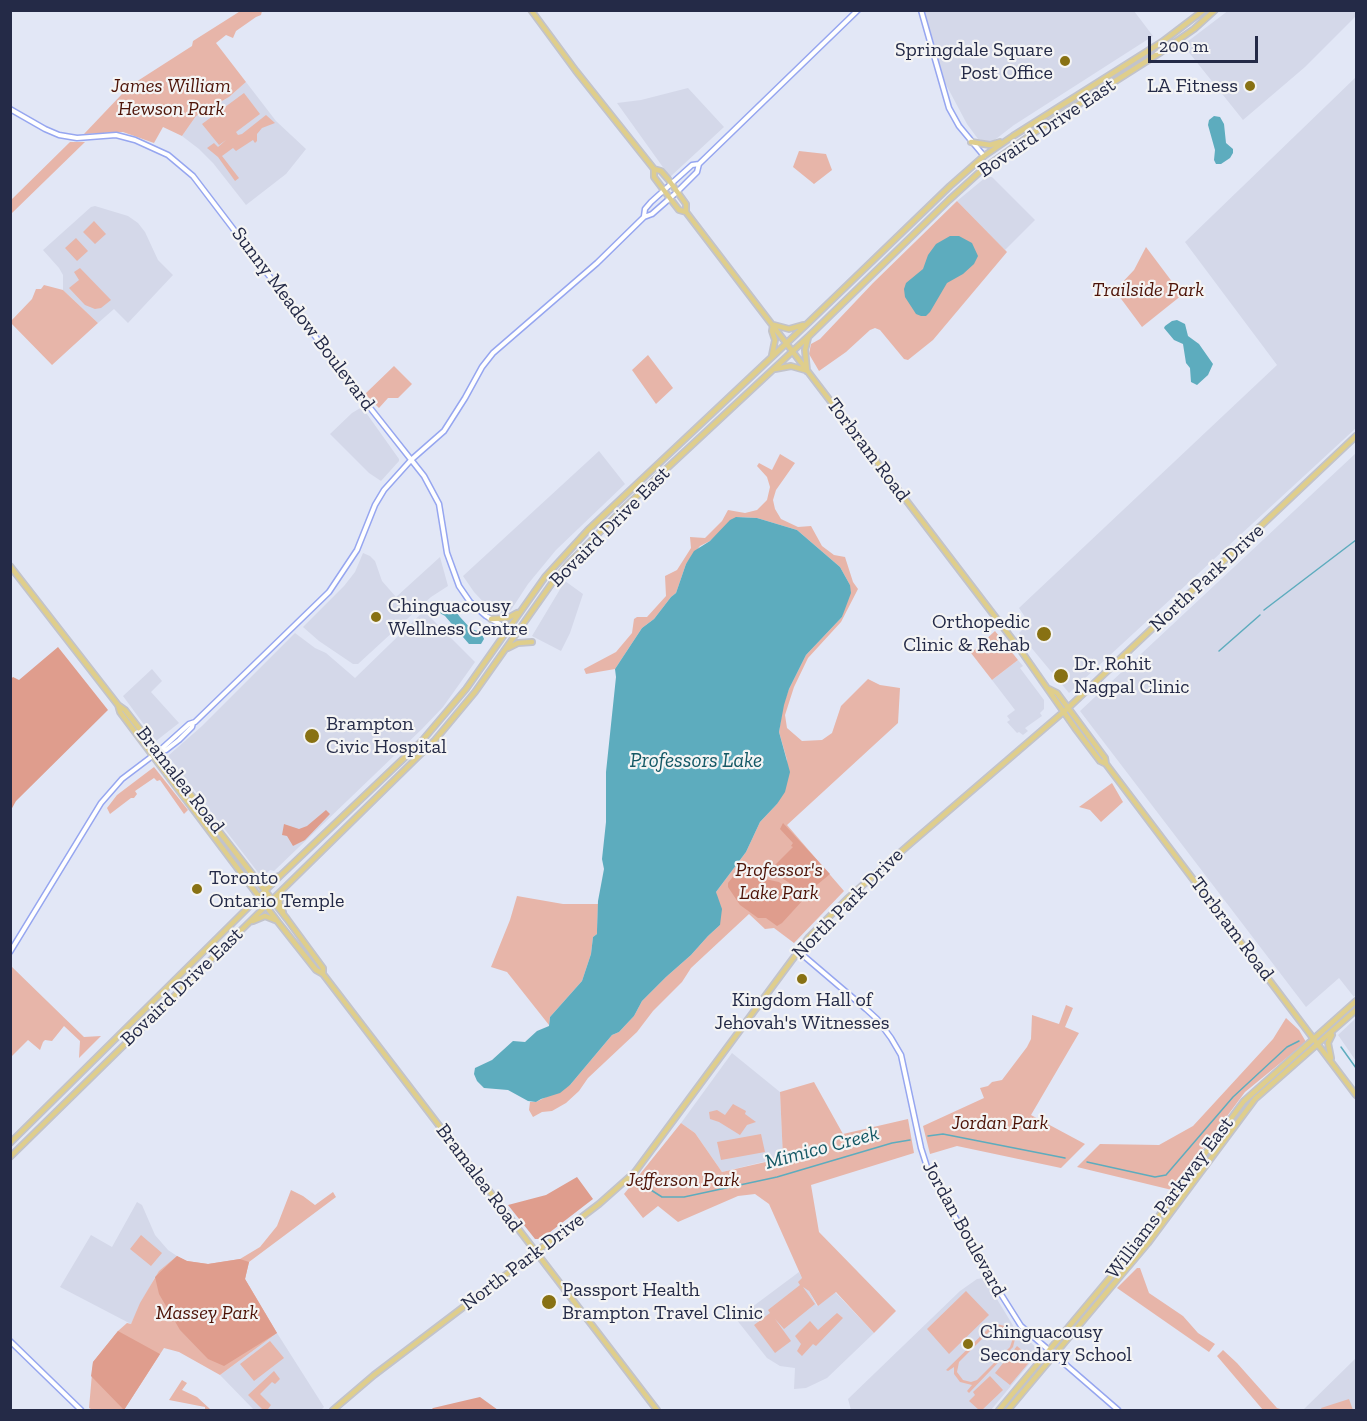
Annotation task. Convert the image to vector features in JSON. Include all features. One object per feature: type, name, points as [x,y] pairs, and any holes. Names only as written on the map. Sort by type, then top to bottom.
[{"type":"main road","name":"Torbram Road","points":[[531,10],[654,169],[662,171],[686,204],[686,212]]},
{"type":"main road","name":"Bovaird Drive East","points":[[10,1143],[281,875],[421,742],[461,695],[551,570],[588,530],[950,186],[984,156],[1153,47],[1204,10]]},
{"type":"main road","name":"Bovaird Drive East","points":[[10,1157],[435,740],[475,693],[552,583],[622,510],[808,337],[983,169],[1032,134],[1154,57],[1194,29],[1215,10]]},
{"type":"main road","points":[[1153,47],[1154,57]]},
{"type":"main road","points":[[971,142],[990,145],[1006,141]]},
{"type":"main road","name":"Torbram Road","points":[[654,169],[654,177],[679,210],[686,212],[773,325],[1049,689],[1063,712],[1100,760],[1106,764],[1356,1095]]},
{"type":"main road","points":[[772,356],[775,340],[773,325],[789,329],[808,323]]},
{"type":"main road","points":[[773,370],[791,366],[807,371],[805,350],[808,337]]},
{"type":"main road","name":"North Park Drive","points":[[333,1410],[374,1375],[607,1198],[641,1165],[797,951],[847,899],[1068,708],[1356,436]]},
{"type":"main road","name":"Bramalea Road","points":[[10,566],[118,705],[125,710],[159,752],[287,919],[322,968],[322,974]]},
{"type":"main road","points":[[491,619],[508,618],[520,612]]},
{"type":"main road","points":[[505,649],[518,643],[532,642]]},
{"type":"main road","name":"Torbram Road","points":[[1049,689],[1057,693],[1105,758],[1106,764]]},
{"type":"main road","name":"Bramalea Road","points":[[118,705],[120,712],[259,897],[316,970],[322,974],[657,1410]]},
{"type":"main road","points":[[253,876],[265,880],[281,875]]},
{"type":"main road","points":[[283,889],[279,903],[287,919]]},
{"type":"main road","points":[[248,924],[263,916],[278,921]]},
{"type":"main road","name":"Williams Parkway East","points":[[999,1410],[1138,1243],[1244,1101],[1356,1001]]},
{"type":"main road","name":"Williams Parkway East","points":[[1008,1410],[1148,1243],[1249,1107],[1266,1088],[1356,1010]]},
{"type":"main road","points":[[1331,1061],[1328,1043],[1335,1029]]},
{"type":"street","points":[[644,217],[645,209],[692,165],[699,164],[858,10]]},
{"type":"street","points":[[921,10],[947,105],[971,142],[984,156]]},
{"type":"street","name":"Sunny Meadow Boulevard","points":[[10,110],[59,135],[77,138],[112,135],[131,138],[162,152],[181,164],[198,182],[429,484],[439,504],[445,529],[446,547],[455,578],[470,602],[508,629]]},
{"type":"street","points":[[10,951],[101,803],[122,779],[179,740],[193,723],[329,592],[357,550],[375,505],[384,490],[411,460],[444,431],[461,406],[482,367],[493,353],[597,262],[644,217],[652,214],[677,192],[698,172],[699,164]]},
{"type":"street","name":"Jordan Boulevard","points":[[797,951],[830,976],[877,1019],[891,1038],[901,1055],[923,1158],[933,1181],[1021,1326],[1118,1410]]},
{"type":"street","points":[[10,1341],[81,1410]]},
{"type":"shaded area","points":[[1229,10],[1356,10],[1356,16],[1305,67],[1243,120],[1183,45]]},
{"type":"shaded area","points":[[921,11],[1134,11],[1153,36],[1014,125],[992,142],[978,139],[967,124],[935,64]]},
{"type":"shaded area","points":[[1356,77],[1356,428],[1069,693],[1019,633],[1029,623],[1019,608],[1277,365],[1185,242]]},
{"type":"shaded area","points":[[246,82],[276,121],[306,149],[286,174],[246,205],[213,163],[182,136],[196,116],[229,97]]},
{"type":"shaded area","points":[[688,88],[724,127],[670,177],[617,103],[641,100]]},
{"type":"shaded area","points":[[986,177],[992,177],[1035,220],[1005,250],[957,201]]},
{"type":"shaded area","points":[[95,206],[128,216],[138,223],[145,232],[158,260],[173,275],[128,323],[114,309],[98,323],[63,290],[63,275],[43,250],[91,207]]},
{"type":"shaded area","points":[[362,407],[399,459],[381,481],[369,473],[330,434],[352,413]]},
{"type":"shaded area","points":[[599,451],[625,484],[556,550],[528,584],[511,610],[506,614],[500,614],[489,608],[463,576]]},
{"type":"shaded area","points":[[1356,453],[1356,994],[1354,997],[1339,978],[1306,1007],[1080,711]]},
{"type":"shaded area","points":[[363,553],[375,561],[382,581],[396,597],[440,557],[448,586],[431,597],[358,664],[353,664],[303,627],[344,586],[355,572]]},
{"type":"shaded area","points":[[565,581],[583,594],[570,633],[561,651],[532,636]]},
{"type":"shaded area","name":"Brampton Civic Hospital","points":[[424,611],[475,662],[443,707],[422,729],[274,871],[270,870],[260,875],[169,755],[202,726],[295,633],[326,653],[355,678]]},
{"type":"shaded area","points":[[1018,660],[1023,666],[1020,668],[1044,700],[1044,709],[1040,713],[1042,716],[1025,728],[1028,731],[1023,735],[1017,733],[1007,722],[1010,720],[1007,716],[1015,710],[992,680]]},
{"type":"shaded area","points":[[152,669],[162,681],[151,692],[179,723],[156,741],[123,696]]},
{"type":"shaded area","points":[[1356,1018],[1356,1061],[1338,1035]]},
{"type":"shaded area","points":[[732,1053],[780,1092],[783,1157],[722,1172],[695,1133],[681,1123]]},
{"type":"shaded area","points":[[137,1202],[142,1205],[155,1235],[168,1250],[177,1256],[155,1277],[131,1324],[60,1287],[91,1235],[112,1247]]},
{"type":"shaded area","points":[[799,1272],[817,1306],[835,1292],[874,1333],[827,1378],[806,1388],[794,1389],[795,1368],[780,1366],[767,1358],[736,1319]]},
{"type":"shaded area","name":"Chinguacousy Secondary School","points":[[984,1278],[1014,1327],[1040,1351],[991,1410],[851,1410],[848,1399],[960,1291],[977,1279]]},
{"type":"shaded area","points":[[277,1333],[324,1407],[321,1410],[254,1410],[220,1375]]},
{"type":"shaded area","points":[[1356,1358],[1356,1410],[1303,1410]]},
{"type":"green space","name":"James William Hewson Park","points":[[242,10],[262,11],[261,15],[236,31],[233,38],[226,35],[216,43],[246,82],[229,97],[196,116],[182,136],[163,127],[154,143],[123,132],[84,134],[122,94],[139,80],[192,46],[193,41]]},
{"type":"green space","points":[[244,93],[260,114],[236,132],[238,135],[266,115],[275,123],[262,128],[257,134],[255,143],[253,140],[236,151],[233,148],[222,156],[239,178],[235,181],[218,157],[207,148],[214,143],[218,147],[226,140],[219,145],[202,124]]},
{"type":"green space","points":[[70,142],[85,142],[11,214],[11,200]]},
{"type":"green space","points":[[799,151],[826,154],[832,170],[814,184],[793,167]]},
{"type":"green space","points":[[957,201],[1007,252],[933,340],[908,360],[904,359],[880,330],[875,328],[819,371],[809,354],[811,344],[820,339],[873,283]]},
{"type":"green space","points":[[94,221],[106,234],[95,244],[83,232]]},
{"type":"green space","points":[[76,238],[88,251],[77,261],[65,248]]},
{"type":"green space","name":"Trailside Park","points":[[1146,247],[1182,295],[1142,327],[1116,292],[1134,270]]},
{"type":"green space","points":[[80,268],[111,300],[101,308],[95,309],[85,305],[69,288],[79,280],[74,272]]},
{"type":"green space","points":[[44,285],[63,290],[98,323],[52,365],[11,323],[32,299],[36,289],[41,289]]},
{"type":"green space","points":[[648,355],[673,388],[656,404],[632,370]]},
{"type":"green space","points":[[394,366],[412,384],[398,398],[388,398],[379,408],[365,394]]},
{"type":"green space","name":"Professor's Lake Park","points":[[780,454],[795,463],[776,490],[773,500],[775,509],[781,519],[798,527],[811,526],[822,546],[834,555],[845,557],[853,582],[858,589],[841,622],[808,658],[794,687],[785,715],[787,728],[802,741],[822,740],[832,733],[841,706],[868,679],[880,685],[900,688],[898,723],[787,825],[844,891],[794,943],[774,928],[765,929],[749,914],[691,968],[682,982],[653,1011],[637,1032],[588,1078],[579,1091],[566,1103],[552,1111],[542,1112],[533,1117],[529,1110],[530,1102],[536,1102],[570,1085],[612,1035],[619,1032],[634,1016],[642,1001],[720,925],[716,892],[746,852],[760,822],[777,804],[787,760],[779,732],[783,705],[806,655],[842,617],[850,585],[840,567],[797,530],[757,518],[737,517],[710,541],[700,546],[686,564],[676,593],[654,619],[642,628],[615,669],[586,674],[584,669],[616,652],[632,633],[634,619],[647,617],[666,596],[665,576],[677,570],[691,548],[690,537],[705,538],[722,521],[728,510],[745,513],[757,510],[767,500],[770,487],[767,477],[757,466],[759,463],[772,470]]},
{"type":"green space","points":[[995,631],[1018,660],[992,680],[971,653]]},
{"type":"green space","points":[[58,647],[108,710],[16,801],[11,810],[11,679],[13,677],[19,680]]},
{"type":"green space","points":[[154,767],[188,810],[184,814],[160,780],[157,781],[154,778],[135,791],[137,794],[134,798],[110,814],[107,808],[117,795]]},
{"type":"green space","points":[[1112,783],[1123,802],[1101,822],[1090,810],[1079,807]]},
{"type":"green space","points":[[326,810],[330,814],[305,840],[293,846],[287,836],[282,835],[284,824],[299,829],[307,826]]},
{"type":"green space","points":[[783,823],[830,874],[806,894],[779,876],[772,874],[771,869],[793,847],[791,846],[793,843],[780,829]]},
{"type":"green space","points":[[743,868],[760,878],[779,882],[803,900],[777,926],[766,918],[758,918],[740,905],[728,887],[728,883],[738,870]]},
{"type":"green space","points":[[517,896],[563,904],[598,904],[597,934],[593,937],[591,954],[582,981],[550,1017],[549,1025],[507,972],[491,967]]},
{"type":"green space","points":[[11,966],[84,1037],[101,1036],[79,1058],[80,1041],[64,1026],[52,1041],[43,1042],[40,1050],[28,1040],[11,1057]]},
{"type":"green space","name":"Jordan Park","points":[[1066,1005],[1073,1008],[1065,1027],[1079,1033],[1031,1115],[1085,1144],[1061,1168],[957,1146],[930,1154],[923,1126],[984,1098],[980,1088],[1002,1080],[1027,1047],[1031,1039],[1032,1015],[1059,1024]]},
{"type":"green space","points":[[1286,1018],[1299,1030],[1306,1042],[1245,1092],[1172,1190],[1077,1167],[1100,1144],[1159,1145],[1193,1126],[1273,1039]]},
{"type":"green space","name":"Jefferson Park","points":[[814,1082],[843,1134],[908,1119],[914,1153],[811,1185],[819,1232],[896,1311],[874,1333],[836,1292],[818,1306],[809,1291],[803,1287],[815,1304],[784,1329],[775,1319],[791,1341],[775,1353],[754,1325],[770,1313],[768,1310],[800,1285],[798,1282],[802,1278],[769,1204],[755,1194],[738,1196],[678,1222],[658,1206],[643,1218],[624,1194],[681,1123],[695,1133],[722,1172],[783,1158],[780,1092]]},
{"type":"green space","points":[[733,1104],[746,1111],[745,1114],[756,1122],[747,1125],[740,1135],[710,1119],[709,1112],[717,1110],[725,1115]]},
{"type":"green space","points":[[761,1134],[765,1152],[721,1160],[717,1142]]},
{"type":"green space","points":[[577,1177],[593,1199],[541,1239],[535,1239],[508,1205],[546,1195]]},
{"type":"green space","name":"Massey Park","points":[[291,1190],[315,1205],[333,1192],[336,1197],[249,1262],[245,1279],[277,1333],[220,1375],[179,1352],[164,1348],[124,1410],[89,1408],[93,1362],[118,1331],[127,1323],[131,1324],[140,1303],[159,1271],[177,1256],[187,1261],[208,1264],[240,1259],[260,1247],[277,1226]]},
{"type":"green space","points":[[141,1235],[162,1253],[151,1266],[130,1249]]},
{"type":"green space","points":[[177,1256],[187,1261],[208,1264],[240,1259],[249,1262],[245,1279],[277,1333],[224,1366],[208,1359],[180,1330],[159,1294],[155,1277]]},
{"type":"green space","points":[[1137,1268],[1140,1268],[1149,1293],[1183,1316],[1198,1333],[1215,1344],[1209,1352],[1117,1288]]},
{"type":"green space","points":[[966,1291],[989,1315],[949,1354],[927,1329]]},
{"type":"green space","points":[[837,1313],[843,1318],[816,1346],[813,1344],[802,1356],[797,1351],[801,1344],[795,1336],[810,1321],[818,1330]]},
{"type":"green space","points":[[997,1324],[1012,1331],[1015,1339],[1013,1347],[969,1393],[967,1391],[972,1385],[960,1382],[954,1374],[954,1367],[946,1370],[991,1326]],"holes":[[[998,1327],[1005,1329],[1012,1341],[1010,1347],[977,1380],[971,1382],[963,1380],[957,1372],[959,1362],[991,1330]]]},
{"type":"green space","points":[[118,1331],[160,1354],[124,1410],[91,1376],[93,1362]]},
{"type":"green space","points":[[270,1341],[284,1358],[254,1381],[240,1364]]},
{"type":"green space","points":[[1017,1346],[1032,1359],[1010,1385],[995,1373]]},
{"type":"green space","points":[[1223,1350],[1277,1408],[1284,1410],[1263,1410],[1217,1356]]},
{"type":"green space","points":[[274,1371],[280,1379],[275,1384],[272,1382],[260,1394],[271,1405],[269,1410],[263,1410],[248,1395]]},
{"type":"green space","points":[[990,1376],[1003,1390],[982,1410],[979,1410],[969,1401],[975,1395],[973,1392]]},
{"type":"green space","points":[[182,1380],[187,1383],[182,1390],[197,1397],[210,1409],[205,1410],[205,1407],[169,1400]]},
{"type":"green space","points":[[480,1397],[498,1410],[431,1410],[433,1408]]},
{"type":"green space","points":[[1349,1399],[1353,1410],[1322,1410],[1321,1408]]},
{"type":"water","points":[[1214,116],[1220,117],[1224,124],[1226,143],[1233,149],[1230,158],[1221,164],[1216,164],[1214,160],[1215,150],[1208,125],[1209,120]]},
{"type":"water","points":[[950,236],[959,236],[972,243],[978,256],[974,264],[963,274],[947,283],[930,312],[926,316],[921,316],[916,314],[905,297],[906,283],[923,269],[928,255],[936,244]]},
{"type":"water","points":[[1177,320],[1185,324],[1188,336],[1199,344],[1213,364],[1208,375],[1197,385],[1191,382],[1190,368],[1186,363],[1183,344],[1174,340],[1164,328]]},
{"type":"water","name":"Professors Lake","points":[[736,517],[757,518],[797,530],[840,567],[850,585],[851,593],[842,617],[806,655],[789,689],[779,732],[790,772],[785,792],[760,822],[746,852],[716,892],[722,909],[720,925],[642,1001],[634,1016],[619,1032],[612,1035],[570,1085],[560,1093],[536,1102],[528,1101],[508,1090],[484,1088],[477,1081],[474,1074],[475,1068],[492,1060],[513,1041],[525,1042],[537,1031],[549,1026],[550,1017],[582,981],[591,954],[593,937],[597,934],[598,901],[604,869],[602,859],[606,822],[606,772],[615,669],[642,628],[654,619],[676,593],[686,564],[694,551],[710,541],[730,520]]},
{"type":"water","points":[[447,605],[452,606],[471,629],[481,632],[484,639],[481,644],[469,644],[445,616],[438,612]]},
{"type":"waterway","points":[[1264,610],[1356,540]]},
{"type":"waterway","points":[[1219,651],[1260,615]]},
{"type":"waterway","name":"Mimico Creek","points":[[1087,1162],[1155,1177],[1166,1175],[1233,1097],[1287,1047],[1299,1041]]},
{"type":"waterway","name":"Mimico Creek","points":[[1341,1047],[1356,1068]]},
{"type":"waterway","name":"Mimico Creek","points":[[928,1136],[943,1134],[1065,1158]]},
{"type":"waterway","name":"Mimico Creek","points":[[640,1183],[662,1197],[684,1197],[777,1177],[892,1143],[910,1140]]},
{"type":"place","name":"Springdale Square Post Office","points":[[1065,61]]},
{"type":"place","name":"LA Fitness","points":[[1250,86]]},
{"type":"place","name":"Chinguacousy Wellness Centre","points":[[376,617]]},
{"type":"place","name":"Orthopedic Clinic & Rehab","points":[[1044,634]]},
{"type":"place","name":"Dr. Rohit Nagpal Clinic","points":[[1061,676]]},
{"type":"place","name":"Brampton Civic Hospital","points":[[312,736]]},
{"type":"place","name":"Toronto Ontario Temple","points":[[197,889]]},
{"type":"place","name":"Kingdom Hall of Jehovah's Witnesses","points":[[802,979]]},
{"type":"place","name":"Passport Health Brampton Travel Clinic","points":[[549,1302]]},
{"type":"place","name":"Chinguacousy Secondary School","points":[[968,1344]]}]
